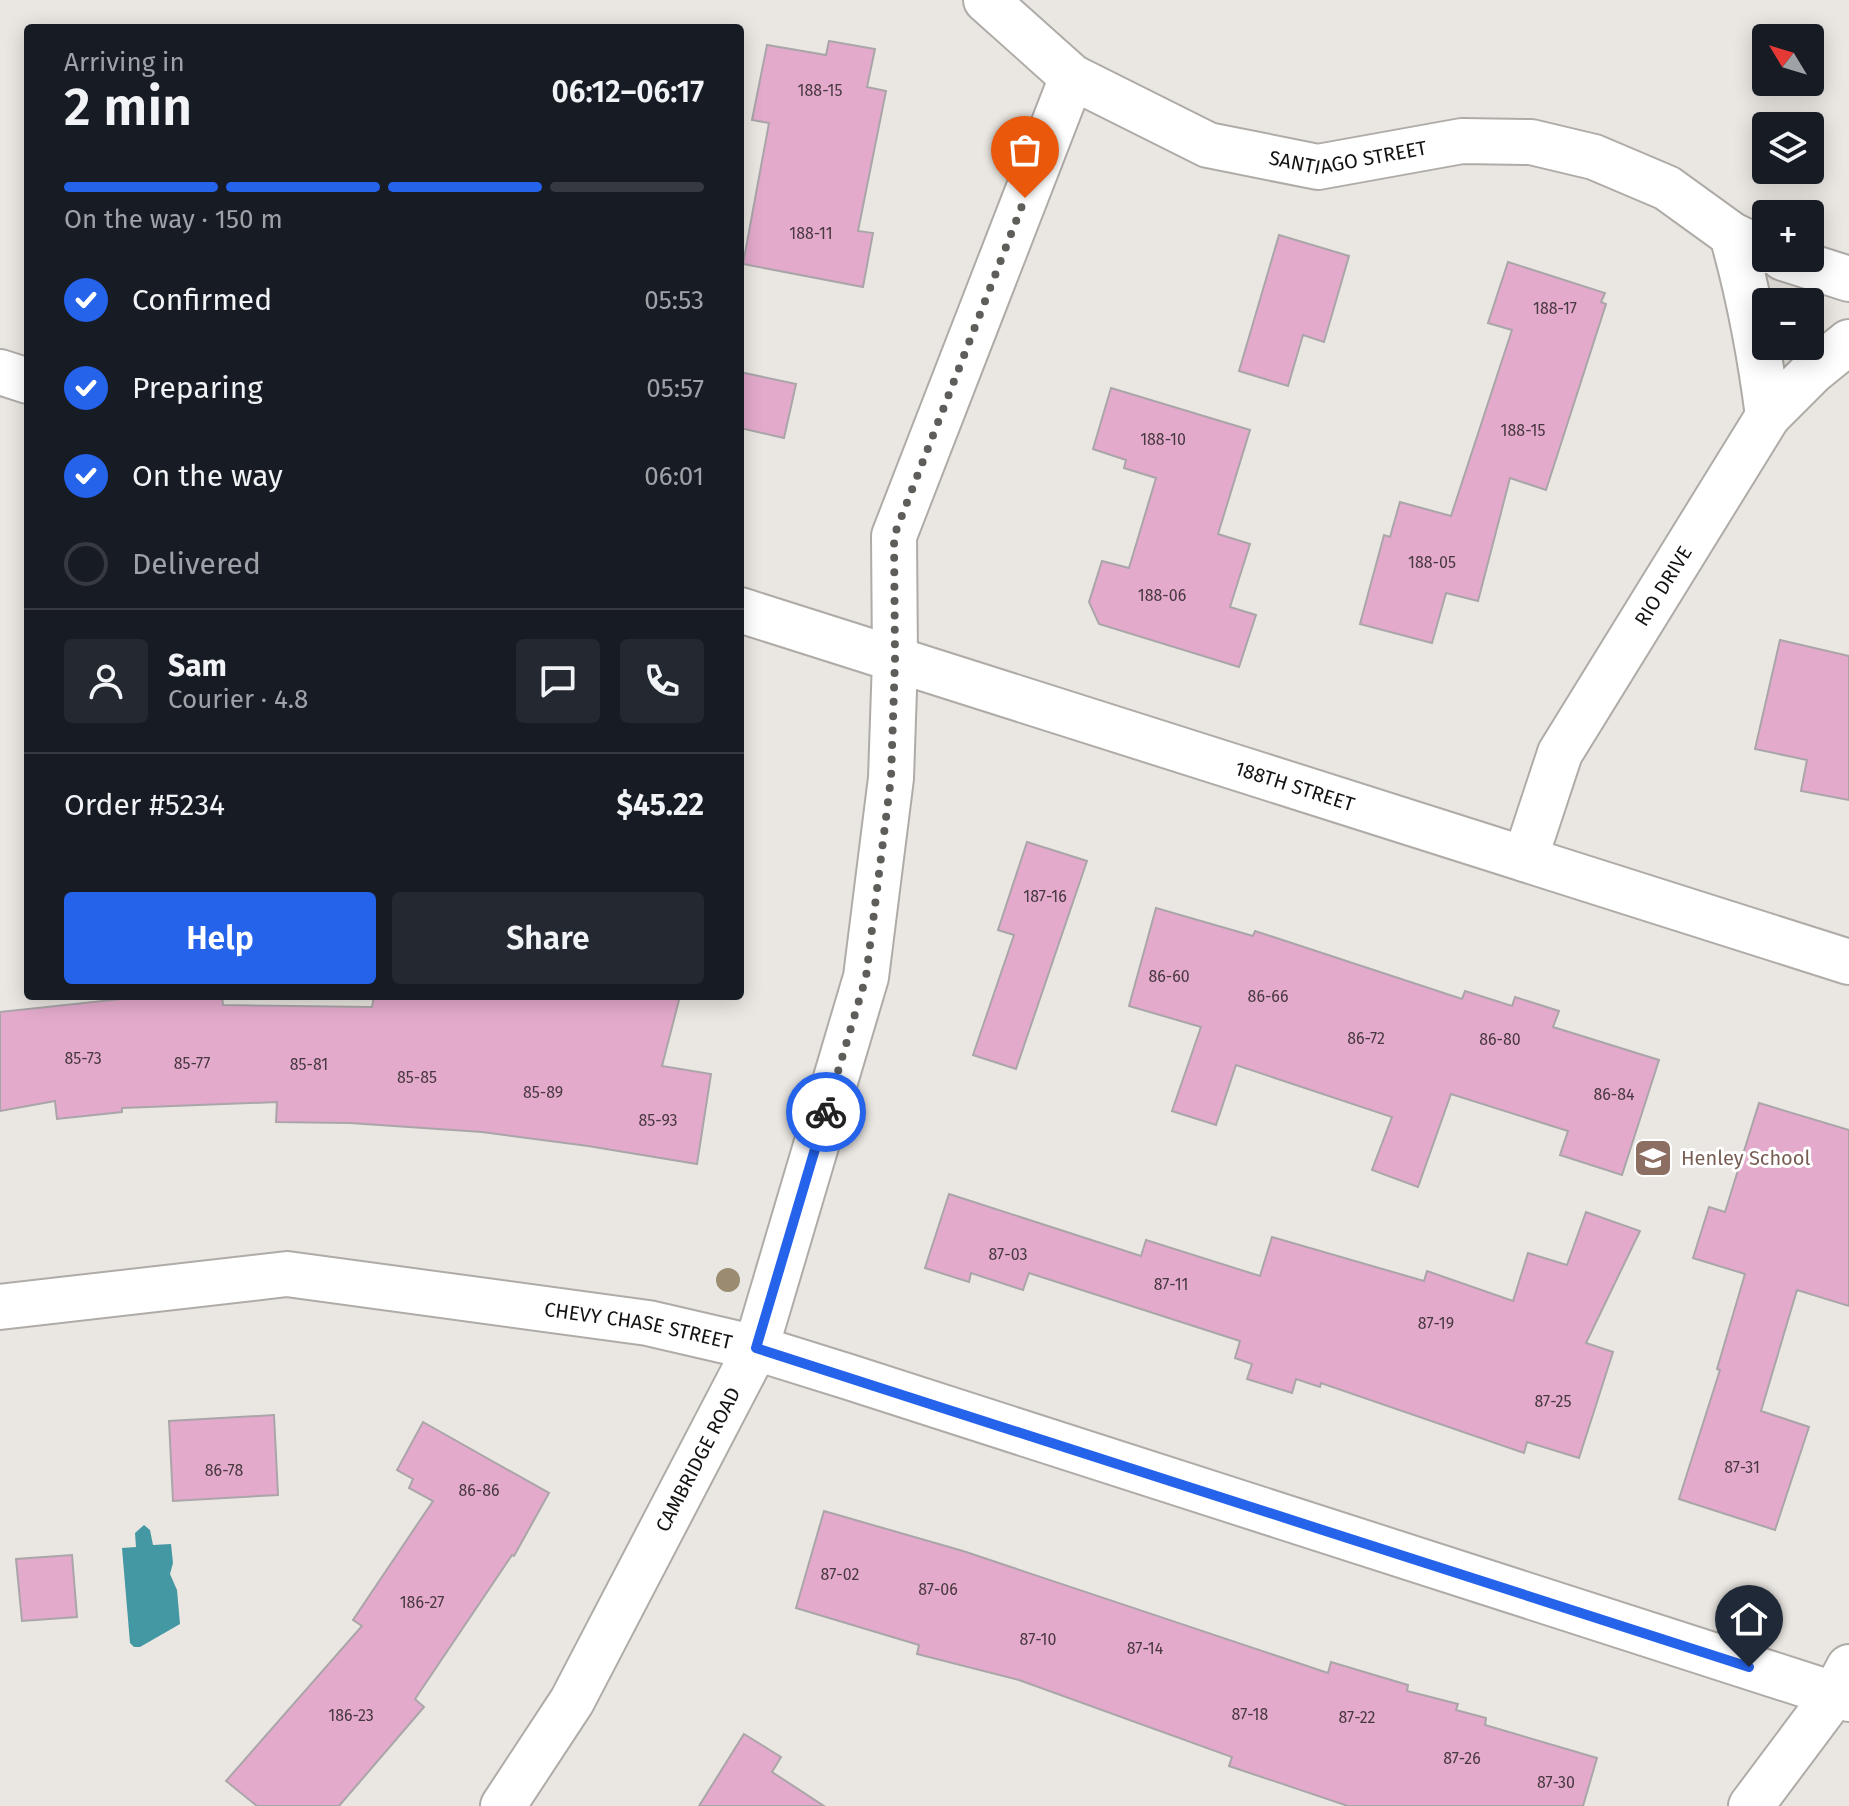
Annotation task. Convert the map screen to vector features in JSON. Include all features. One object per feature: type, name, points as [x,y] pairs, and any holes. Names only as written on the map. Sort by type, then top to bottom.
[{"type":"street","name":"SANTIAGO STREET","points":[[986,0],[1072,77],[1208,145],[1318,167],[1462,141],[1531,142],[1594,157],[1667,188],[1749,243],[1748,292],[1760,351],[1768,416]]},
{"type":"street","name":"CAMBRIDGE ROAD","points":[[503,1806],[572,1701],[756,1348],[866,977],[891,778],[895,660],[894,536],[1072,77]]},
{"type":"street","points":[[1824,271],[1849,279]]},
{"type":"street","name":"RIO DRIVE","points":[[1525,859],[1560,753],[1768,416],[1813,371],[1849,342]]},
{"type":"street","points":[[0,372],[24,380]]},
{"type":"street","name":"188TH STREET","points":[[744,611],[1849,962]]},
{"type":"street","name":"CHEVY CHASE STREET","points":[[0,1307],[287,1274],[648,1323],[756,1348],[1844,1687]]},
{"type":"street","points":[[1751,1806],[1844,1687]]},
{"type":"water","points":[[144,1525],[150,1530],[153,1545],[171,1544],[173,1563],[170,1574],[177,1590],[180,1624],[140,1647],[134,1647],[130,1643],[122,1548],[136,1547],[135,1533]]},
{"type":"building","points":[[829,41],[875,49],[867,87],[886,91],[858,231],[873,233],[863,287],[744,264],[769,123],[752,120],[767,45],[826,55]]},
{"type":"building","points":[[1279,235],[1349,256],[1324,342],[1303,335],[1288,386],[1239,371]]},
{"type":"building","points":[[1508,262],[1605,293],[1601,302],[1606,304],[1546,490],[1510,478],[1478,601],[1446,593],[1432,643],[1360,624],[1384,535],[1390,537],[1400,502],[1451,516],[1512,330],[1488,323]]},
{"type":"building","points":[[744,373],[796,384],[784,438],[744,429]]},
{"type":"building","points":[[1111,388],[1250,430],[1218,534],[1250,544],[1230,607],[1256,615],[1239,667],[1099,624],[1089,602],[1102,561],[1129,568],[1156,478],[1124,468],[1126,460],[1093,449]]},
{"type":"building","points":[[1780,640],[1849,656],[1849,800],[1801,791],[1807,760],[1755,749]]},
{"type":"building","points":[[1027,842],[1087,861],[1016,1069],[973,1055],[1014,935],[998,930]]},
{"type":"building","points":[[1156,908],[1253,936],[1255,931],[1462,999],[1465,991],[1512,1006],[1515,997],[1559,1011],[1553,1027],[1659,1060],[1622,1175],[1560,1155],[1568,1131],[1451,1094],[1418,1187],[1372,1170],[1392,1117],[1236,1065],[1216,1125],[1172,1111],[1201,1027],[1129,1006]]},
{"type":"building","points":[[112,1000],[222,1000],[223,1005],[372,1007],[373,1000],[679,1000],[662,1066],[711,1074],[697,1164],[482,1132],[350,1123],[276,1122],[277,1102],[122,1108],[122,1112],[57,1119],[55,1101],[0,1111],[0,1012]]},
{"type":"building","points":[[1759,1103],[1849,1130],[1849,1306],[1797,1290],[1761,1411],[1809,1427],[1775,1530],[1679,1499],[1720,1370],[1717,1369],[1745,1274],[1693,1258],[1709,1207],[1725,1212]]},
{"type":"building","points":[[949,1194],[1141,1256],[1146,1240],[1260,1276],[1272,1237],[1424,1281],[1427,1271],[1513,1301],[1528,1253],[1567,1265],[1586,1212],[1640,1231],[1586,1343],[1613,1352],[1579,1458],[1527,1442],[1524,1453],[1321,1383],[1320,1387],[1296,1379],[1292,1393],[1247,1379],[1252,1364],[1235,1358],[1240,1341],[1029,1273],[1023,1290],[971,1273],[969,1282],[925,1268]]},
{"type":"building","points":[[274,1415],[278,1495],[173,1501],[169,1421]]},
{"type":"building","points":[[423,1422],[549,1493],[514,1556],[415,1699],[424,1707],[339,1806],[257,1806],[226,1781],[362,1626],[353,1620],[433,1501],[409,1488],[413,1479],[397,1470]]},
{"type":"building","points":[[824,1511],[963,1551],[1328,1673],[1331,1662],[1408,1685],[1407,1691],[1458,1704],[1456,1710],[1486,1718],[1485,1725],[1597,1758],[1583,1806],[1348,1806],[1229,1766],[1232,1757],[1019,1680],[917,1654],[919,1645],[796,1608]]},
{"type":"building","points":[[72,1555],[77,1617],[22,1621],[16,1559]]},
{"type":"building","points":[[744,1734],[781,1757],[772,1772],[824,1806],[699,1806]]},
{"type":"way so far","points":[[826,1112],[866,977],[891,778],[895,660],[894,536],[1025,198]]},
{"type":"place","name":"Henley School","points":[[1653,1158]]},
{"type":"route","points":[[826,1112],[756,1348],[1749,1667]]}]
